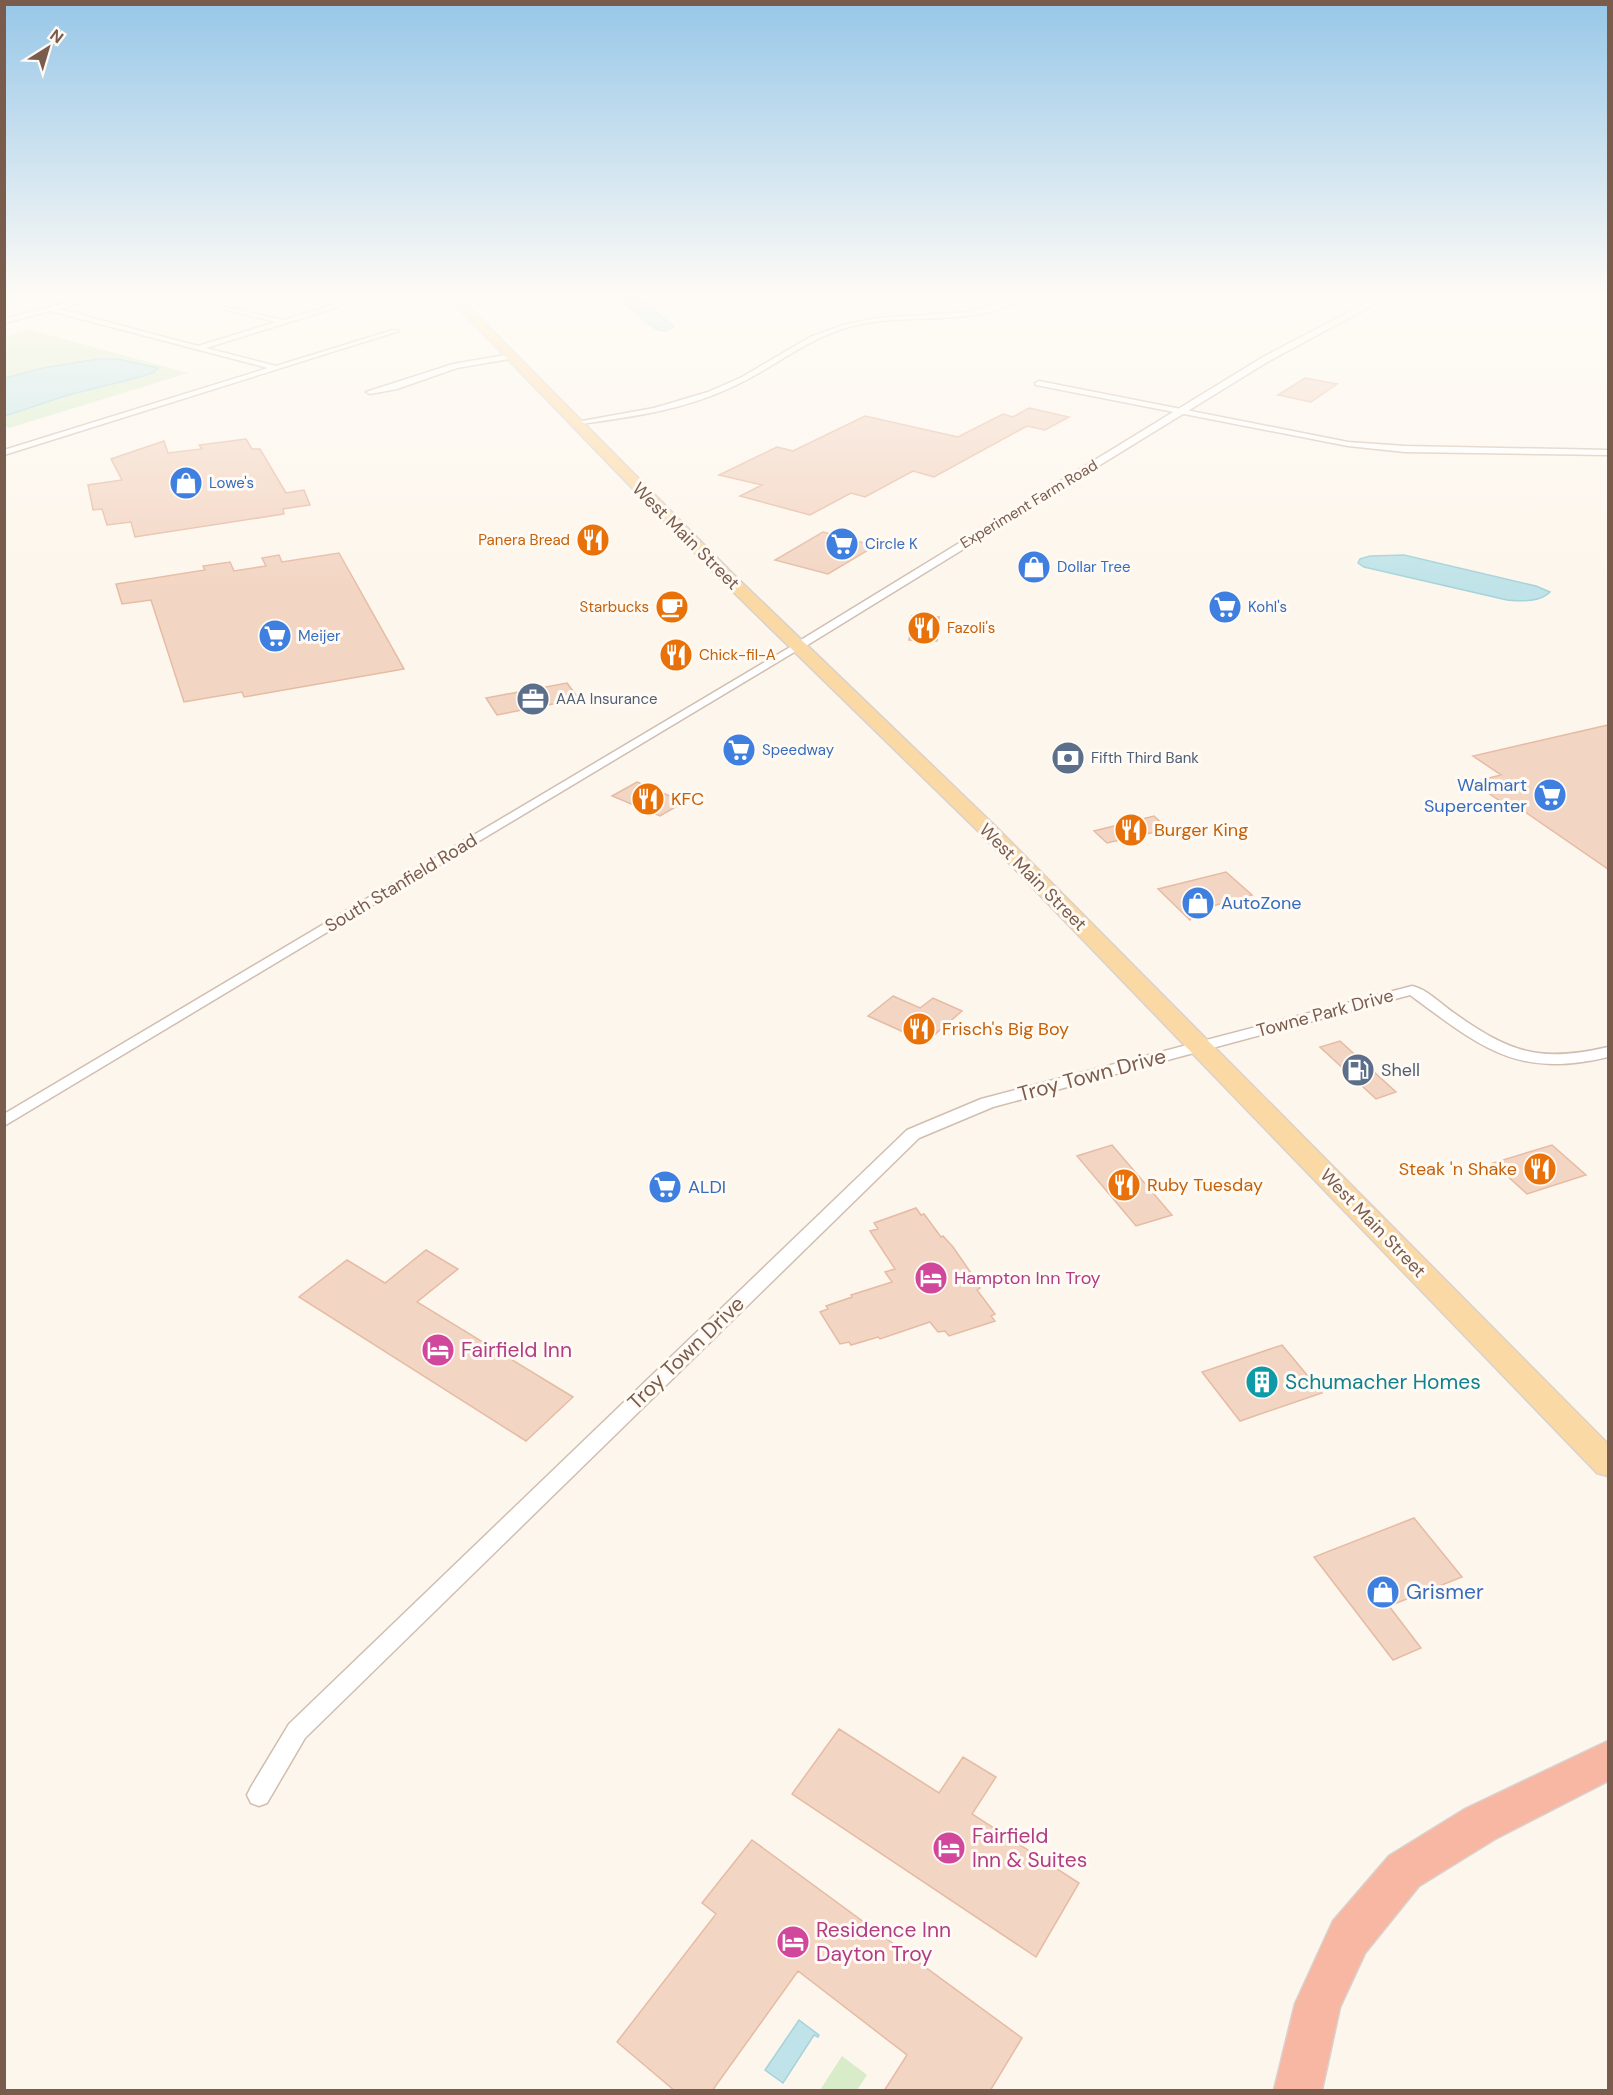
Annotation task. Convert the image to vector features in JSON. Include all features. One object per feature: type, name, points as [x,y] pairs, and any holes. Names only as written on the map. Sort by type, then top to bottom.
[{"type":"highway","points":[[1298,2091],[1318,2004],[1349,1937],[1404,1870],[1479,1824],[1608,1760]]},
{"type":"main road","name":"West Main Street","points":[[547,393],[797,646],[986,828],[1608,1464]]},
{"type":"street","points":[[4,453],[195,393]]},
{"type":"street","points":[[575,423],[640,413],[698,399],[712,393]]},
{"type":"street","points":[[1087,393],[1320,440],[1381,448],[1608,453]]},
{"type":"street","name":"Experiment Farm Road","points":[[797,646],[1212,393]]},
{"type":"street","name":"South Stanfield Road","points":[[4,1121],[797,646]]},
{"type":"street","name":"Towne Park Drive","points":[[1201,1047],[1412,990],[1492,1046],[1518,1057],[1561,1062],[1589,1058],[1608,1052]]},
{"type":"street","name":"Troy Town Drive","points":[[259,1796],[297,1731],[913,1134],[987,1103],[1201,1047]]},
{"type":"green space","points":[[5,393],[124,393],[9,428],[5,426]]},
{"type":"green space","points":[[842,2056],[867,2075],[857,2090],[820,2090]]},
{"type":"water","points":[[5,393],[77,393],[68,395],[5,416]]},
{"type":"water","points":[[1404,555],[1536,586],[1550,592],[1535,600],[1507,600],[1364,567],[1358,563],[1360,559],[1370,556]]},
{"type":"water","points":[[799,2020],[819,2035],[818,2037],[814,2035],[783,2083],[765,2070]]},
{"type":"building","points":[[1282,393],[1324,393],[1311,402],[1278,395]]},
{"type":"building","points":[[1029,408],[1069,417],[1045,430],[1027,426],[934,477],[913,471],[865,497],[851,493],[810,515],[740,496],[762,485],[719,475],[777,447],[793,451],[865,416],[958,437],[1003,414],[1013,417]]},
{"type":"building","name":"Lowe's","points":[[246,439],[252,449],[260,449],[286,493],[304,490],[310,505],[283,509],[284,514],[135,537],[131,522],[107,525],[102,509],[93,510],[88,485],[122,480],[111,459],[164,441],[168,453],[202,449],[199,445]]},
{"type":"building","points":[[823,532],[875,546],[828,574],[775,560]]},
{"type":"building","name":"Meijer","points":[[339,553],[404,669],[244,697],[242,692],[184,702],[151,600],[122,604],[116,584],[205,570],[203,566],[230,562],[234,571],[266,566],[262,558],[279,555],[282,562]]},
{"type":"building","name":"Fazoli's","points":[[912,616],[939,617],[937,641],[909,640]]},
{"type":"building","name":"AAA Insurance","points":[[567,683],[579,699],[497,715],[486,698]]},
{"type":"building","name":"Walmart Supercenter","points":[[1608,725],[1608,869],[1525,812],[1518,813],[1472,782],[1501,775],[1473,756]]},
{"type":"building","name":"KFC","points":[[637,782],[684,802],[660,816],[612,796]]},
{"type":"building","name":"Burger King","points":[[1154,816],[1168,829],[1107,843],[1094,831]]},
{"type":"building","name":"AutoZone","points":[[1226,872],[1252,895],[1195,911],[1190,920],[1158,889]]},
{"type":"building","name":"Frisch's Big Boy","points":[[893,996],[920,1008],[933,998],[962,1011],[926,1042],[868,1016]]},
{"type":"building","name":"Shell","points":[[1340,1041],[1396,1092],[1376,1099],[1320,1047]]},
{"type":"building","name":"Ruby Tuesday","points":[[1112,1145],[1172,1215],[1136,1226],[1077,1156]]},
{"type":"building","name":"Steak 'n Shake","points":[[1552,1145],[1586,1175],[1527,1194],[1493,1163]]},
{"type":"building","name":"Hampton Inn Troy","points":[[916,1208],[921,1215],[924,1214],[941,1237],[943,1236],[953,1247],[980,1288],[977,1290],[995,1314],[991,1316],[995,1321],[949,1336],[945,1331],[938,1332],[930,1322],[880,1339],[878,1337],[851,1345],[849,1342],[840,1344],[820,1312],[828,1309],[826,1306],[852,1297],[851,1295],[892,1282],[885,1272],[895,1269],[870,1231],[878,1229],[874,1223]]},
{"type":"building","name":"Fairfield Inn","points":[[426,1250],[458,1269],[417,1302],[573,1397],[526,1441],[299,1297],[347,1260],[385,1283]]},
{"type":"building","name":"Schumacher Homes","points":[[1282,1345],[1322,1393],[1240,1421],[1202,1372]]},
{"type":"building","name":"Grismer","points":[[1414,1518],[1462,1577],[1389,1606],[1421,1648],[1393,1660],[1314,1557]]},
{"type":"building","name":"Fairfield Inn & Suites","points":[[839,1729],[939,1793],[963,1757],[996,1777],[972,1814],[1079,1883],[1036,1957],[792,1794]]},
{"type":"building","name":"Residence Inn Dayton Troy","points":[[752,1840],[1022,2038],[990,2091],[884,2091],[907,2055],[798,1971],[712,2091],[675,2091],[617,2042],[716,1914],[702,1903]]},
{"type":"place","name":"Lowe's","points":[[186,483]]},
{"type":"place","name":"Panera Bread","points":[[593,540]]},
{"type":"place","name":"Circle K","points":[[842,544]]},
{"type":"place","name":"Dollar Tree","points":[[1034,567]]},
{"type":"place","name":"Starbucks","points":[[672,607]]},
{"type":"place","name":"Kohl's","points":[[1225,607]]},
{"type":"place","name":"Fazoli's","points":[[924,628]]},
{"type":"place","name":"Meijer","points":[[275,636]]},
{"type":"place","name":"Chick-fil-A","points":[[676,655]]},
{"type":"place","name":"AAA Insurance","points":[[533,699]]},
{"type":"place","name":"Speedway","points":[[739,750]]},
{"type":"place","name":"Fifth Third Bank","points":[[1068,758]]},
{"type":"place","name":"Walmart Supercenter","points":[[1550,795]]},
{"type":"place","name":"KFC","points":[[648,799]]},
{"type":"place","name":"Burger King","points":[[1131,830]]},
{"type":"place","name":"AutoZone","points":[[1198,903]]},
{"type":"place","name":"Frisch's Big Boy","points":[[919,1029]]},
{"type":"place","name":"Shell","points":[[1358,1070]]},
{"type":"place","name":"Steak 'n Shake","points":[[1540,1169]]},
{"type":"place","name":"Ruby Tuesday","points":[[1124,1185]]},
{"type":"place","name":"ALDI","points":[[665,1187]]},
{"type":"place","name":"Hampton Inn Troy","points":[[931,1278]]},
{"type":"place","name":"Fairfield Inn","points":[[438,1350]]},
{"type":"place","name":"Schumacher Homes","points":[[1262,1382]]},
{"type":"place","name":"Grismer","points":[[1383,1592]]},
{"type":"place","name":"Fairfield Inn & Suites","points":[[949,1848]]},
{"type":"place","name":"Residence Inn Dayton Troy","points":[[793,1942]]}]
